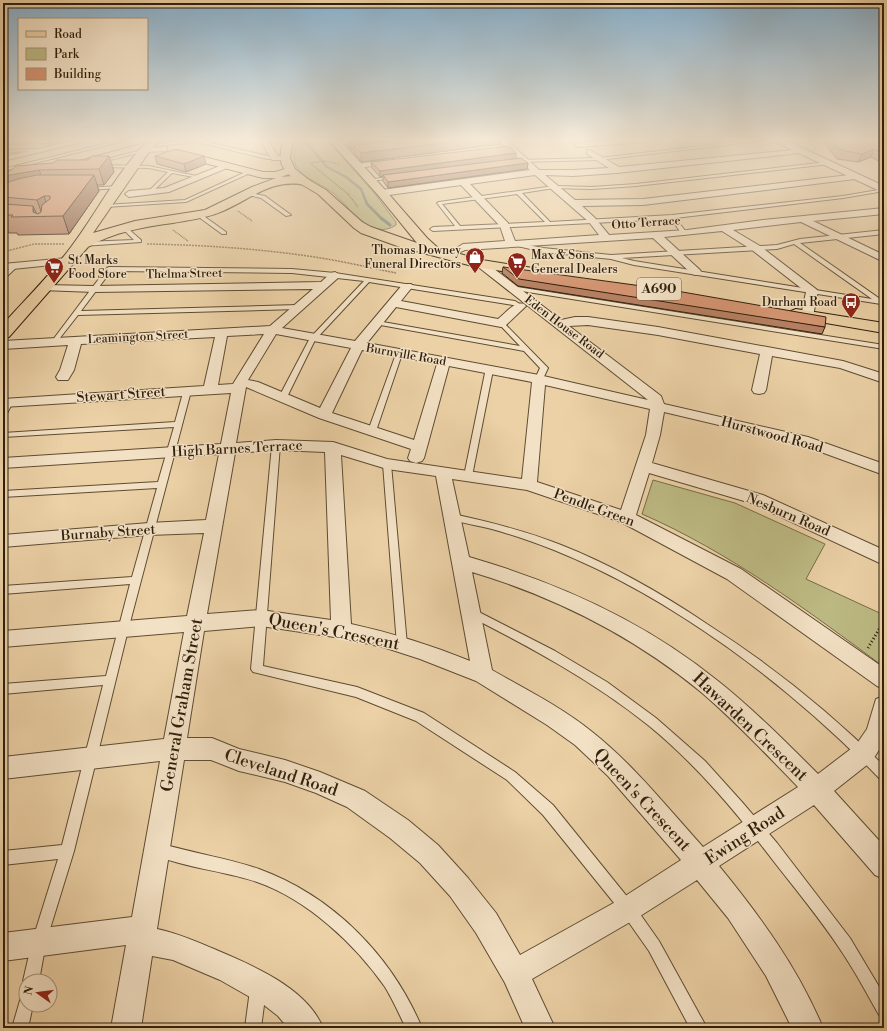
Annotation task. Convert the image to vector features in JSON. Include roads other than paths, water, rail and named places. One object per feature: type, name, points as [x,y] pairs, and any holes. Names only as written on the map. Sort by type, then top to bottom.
[{"type":"main road","points":[[3,334],[45,288],[75,251],[118,188]]},
{"type":"main road","points":[[75,251],[109,232],[214,210],[262,188]]},
{"type":"main road","points":[[315,188],[322,192],[353,221],[366,230],[405,244],[433,250],[481,264],[544,274]]},
{"type":"main road","points":[[377,188],[403,220],[422,241],[433,250]]},
{"type":"main road","points":[[366,230],[380,232],[392,230],[402,226],[403,220]]},
{"type":"main road","points":[[91,227],[95,231],[109,232]]},
{"type":"main road","points":[[785,312],[884,328]]},
{"type":"street","points":[[129,194],[166,190],[171,188]]},
{"type":"street","points":[[382,193],[418,188]]},
{"type":"street","points":[[469,188],[505,225],[511,244]]},
{"type":"street","points":[[555,188],[592,220],[608,238]]},
{"type":"street","points":[[573,203],[643,202],[756,188]]},
{"type":"street","name":"Otto Terrace","points":[[458,250],[463,247],[684,233],[884,211]]},
{"type":"street","points":[[802,219],[838,238],[884,259]]},
{"type":"street","points":[[723,228],[756,248],[812,291],[807,316]]},
{"type":"street","points":[[655,235],[696,272]]},
{"type":"street","points":[[3,267],[15,266],[75,251]]},
{"type":"street","name":"Eden House Road","points":[[481,264],[648,391],[656,399],[658,406]]},
{"type":"street","points":[[239,385],[273,330],[323,284],[335,275]]},
{"type":"street","name":"Thelma Street","points":[[45,288],[94,289],[323,284]]},
{"type":"street","points":[[324,416],[358,346],[407,286]]},
{"type":"street","points":[[393,303],[501,323],[520,306]]},
{"type":"street","points":[[560,324],[575,321],[588,321],[658,331],[843,365],[884,379]]},
{"type":"street","name":"Burnville Road","points":[[273,330],[539,379]]},
{"type":"street","name":"Leamington Street","points":[[3,345],[273,330]]},
{"type":"street","points":[[210,389],[222,332]]},
{"type":"street","points":[[70,372],[76,340]]},
{"type":"street","points":[[759,390],[767,350]]},
{"type":"street","points":[[413,468],[444,362]]},
{"type":"street","points":[[529,485],[539,379]]},
{"type":"street","name":"Hurstwood Road","points":[[539,379],[803,440],[884,470]]},
{"type":"street","name":"General Graham Street","points":[[126,1028],[196,622],[239,385]]},
{"type":"street","name":"Stewart Street","points":[[5,406],[253,385],[324,416],[372,430],[419,447]]},
{"type":"street","points":[[627,518],[653,435],[658,406]]},
{"type":"street","name":"High Barnes Terrace","points":[[3,463],[276,445],[334,447],[387,464],[468,476]]},
{"type":"street","points":[[334,447],[341,630]]},
{"type":"street","name":"Nesburn Road","points":[[643,466],[758,499],[884,558]]},
{"type":"street","points":[[443,472],[462,562],[483,675]]},
{"type":"street","name":"Pendle Green","points":[[468,476],[529,485],[627,518],[734,574],[884,680]]},
{"type":"street","name":"Burnaby Street","points":[[3,541],[149,529],[213,526]]},
{"type":"street","name":"Hawarden Crescent","points":[[462,562],[492,570],[547,591],[607,619],[648,643],[684,667],[722,698],[817,789],[884,866]]},
{"type":"street","name":"Queen's Crescent","points":[[3,639],[123,630],[196,622],[261,618],[383,638],[483,675],[555,718],[583,738],[616,768],[701,864],[737,908],[776,966],[808,1028]]},
{"type":"street","name":"Ewing Road","points":[[515,973],[628,909],[817,789],[864,753],[877,733],[884,706]]},
{"type":"street","name":"Cleveland Road","points":[[3,768],[90,760],[174,749],[212,749],[239,760],[285,771],[313,780],[356,799],[399,829],[429,854],[449,876],[486,924],[515,973],[540,1028]]},
{"type":"street","points":[[3,947],[39,942],[142,935],[174,946],[230,970],[274,995],[288,1006],[308,1028]]},
{"type":"lane","points":[[78,189],[111,188]]},
{"type":"lane","points":[[151,192],[155,188]]},
{"type":"lane","points":[[105,206],[186,201],[216,188]]},
{"type":"lane","points":[[458,228],[439,203],[546,188]]},
{"type":"lane","points":[[433,229],[672,217],[843,197],[884,190]]},
{"type":"lane","points":[[518,192],[549,223]]},
{"type":"lane","points":[[250,194],[263,197],[288,214]]},
{"type":"lane","points":[[198,214],[224,233]]},
{"type":"lane","points":[[672,217],[684,233]]},
{"type":"lane","points":[[75,251],[139,241],[125,228]]},
{"type":"lane","points":[[511,244],[543,250],[611,256],[777,247],[795,242],[884,232]]},
{"type":"lane","points":[[611,256],[634,263],[881,302],[795,242]]},
{"type":"lane","points":[[3,278],[15,266]]},
{"type":"lane","points":[[54,342],[109,269],[292,271],[368,280],[515,303],[520,306]]},
{"type":"lane","points":[[283,397],[313,338],[368,280]]},
{"type":"lane","points":[[511,288],[884,347]]},
{"type":"lane","points":[[76,313],[298,307]]},
{"type":"lane","points":[[377,323],[528,350]]},
{"type":"lane","points":[[501,323],[544,368],[539,379]]},
{"type":"lane","points":[[372,430],[399,354]]},
{"type":"lane","points":[[468,476],[489,370]]},
{"type":"lane","points":[[33,973],[39,942],[67,851],[149,529],[187,390]]},
{"type":"lane","points":[[3,435],[177,424]]},
{"type":"lane","points":[[276,445],[257,669],[357,692],[420,717],[511,776],[548,810],[628,909],[654,946],[699,1028]]},
{"type":"lane","points":[[387,464],[402,645]]},
{"type":"lane","points":[[3,494],[162,485]]},
{"type":"lane","points":[[453,517],[484,523],[550,544],[616,574],[674,606],[748,656],[795,692],[864,753],[884,775]]},
{"type":"lane","points":[[3,590],[136,580]]},
{"type":"lane","points":[[471,612],[531,642],[575,667],[632,707],[675,741],[710,774],[756,828],[854,957],[884,1010]]},
{"type":"lane","points":[[3,689],[110,680]]},
{"type":"lane","points":[[157,850],[197,861],[223,864],[261,877],[290,890],[323,911],[351,935],[390,983],[414,1028]]},
{"type":"lane","points":[[3,858],[67,851]]},
{"type":"lane","points":[[253,1028],[258,986]]},
{"type":"lane","points":[[20,1028],[23,1013]]},
{"type":"waterway","points":[[360,188],[367,204],[381,218]]},
{"type":"waterway","points":[[381,218],[390,225]]},
{"type":"place","name":"Thomas Downey Funeral Directors","points":[[475,274]]},
{"type":"place","name":"Max & Sons General Dealers","points":[[517,279]]},
{"type":"place","name":"St. Marks Food Store","points":[[54,284]]},
{"type":"place","name":"Durham Road","points":[[851,319]]}]
